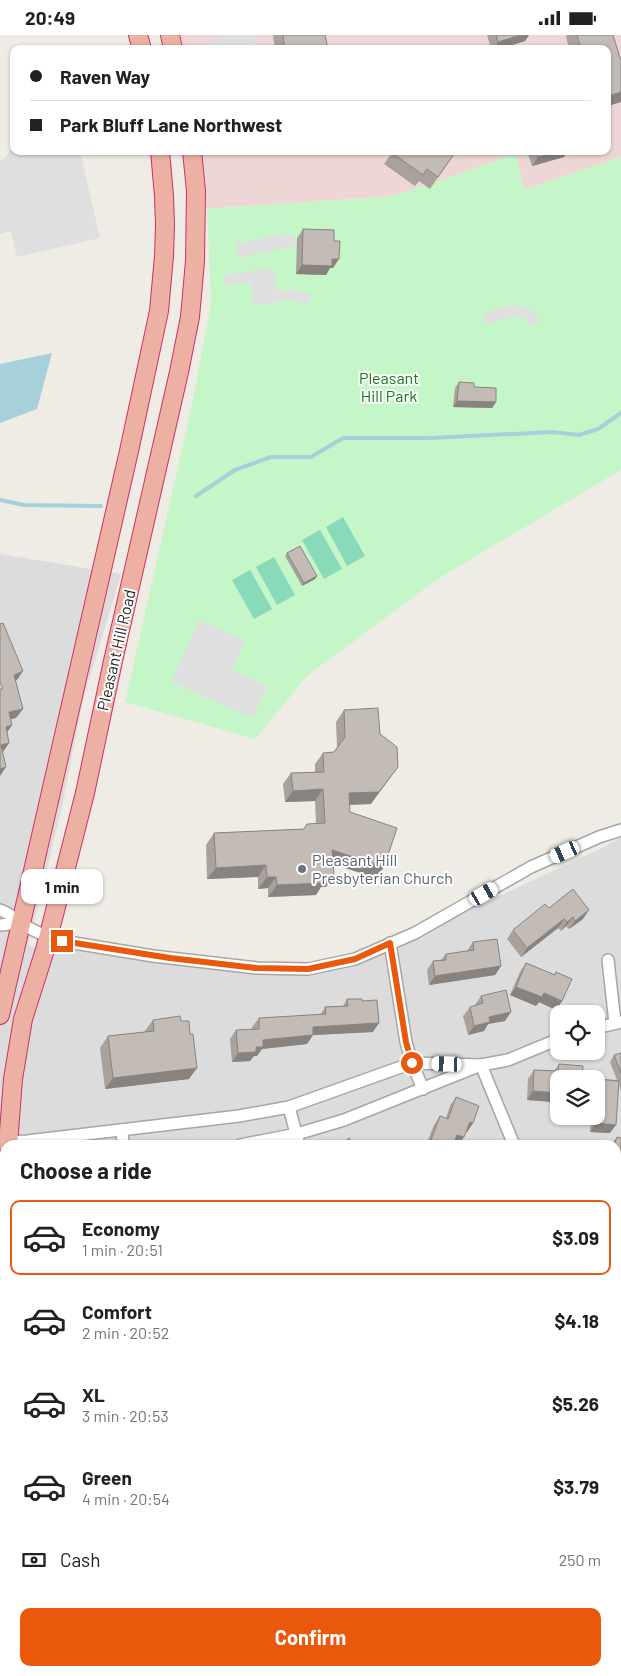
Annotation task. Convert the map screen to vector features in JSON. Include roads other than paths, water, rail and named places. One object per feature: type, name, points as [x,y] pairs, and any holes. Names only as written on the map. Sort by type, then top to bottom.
[{"type":"highway","name":"Pleasant Hill Road","points":[[0,1015],[127,461],[159,311],[165,249],[164,196],[160,155]]},
{"type":"highway","name":"Pleasant Hill Road","points":[[8,1140],[13,1079],[23,1019],[48,937],[85,793],[190,317],[196,261],[196,191],[192,155]]},
{"type":"street","points":[[0,910],[5,911],[20,923],[48,937],[62,941],[153,956],[256,968],[308,969],[355,959],[415,933],[531,867],[599,837],[621,830]]},
{"type":"street","points":[[0,925],[20,923]]},
{"type":"street","points":[[390,943],[406,1042],[412,1063],[423,1089]]},
{"type":"street","points":[[605,1026],[618,1023],[608,960]]},
{"type":"street","points":[[289,1107],[298,1139],[481,1065],[508,1059],[550,1043]]},
{"type":"street","points":[[36,1140],[239,1116],[289,1107],[412,1063],[481,1065]]},
{"type":"street","points":[[481,1065],[512,1140]]},
{"type":"street","points":[[122,1130],[123,1140]]},
{"type":"water","points":[[52,353],[37,409],[0,423],[0,364]]},
{"type":"waterway","points":[[196,496],[235,470],[271,457],[311,457],[343,438],[430,438],[552,432],[579,435],[598,429],[621,413]]},
{"type":"waterway","points":[[0,500],[24,505],[101,506]]},
{"type":"place","name":"Pleasant Hill Presbyterian Church","points":[[302,869]]},
{"type":"park label","name":"Pleasant Hill Park","points":[[389,387]]}]
